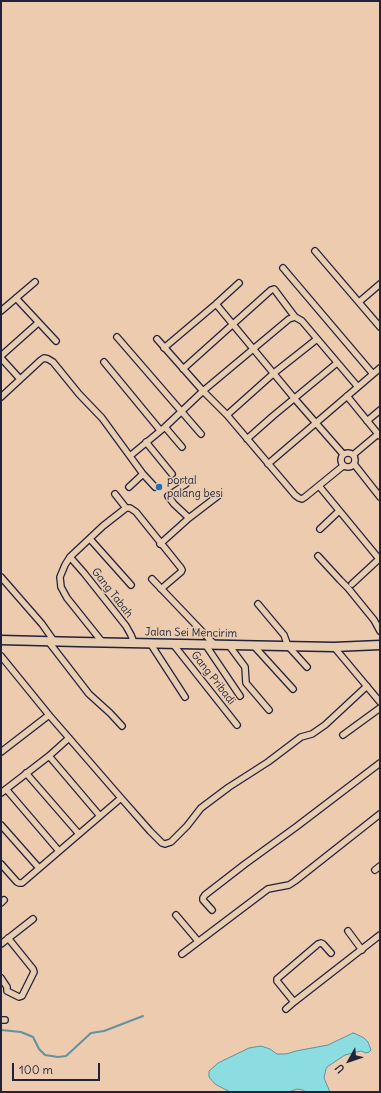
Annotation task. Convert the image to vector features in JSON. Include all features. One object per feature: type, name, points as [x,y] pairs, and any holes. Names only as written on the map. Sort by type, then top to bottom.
[{"type":"street","points":[[315,251],[380,327]]},
{"type":"street","points":[[283,268],[373,374]]},
{"type":"street","points":[[1,311],[35,282]]},
{"type":"street","points":[[164,348],[239,283]]},
{"type":"street","points":[[359,302],[380,284]]},
{"type":"street","points":[[183,369],[272,288],[275,289],[295,317],[302,321],[358,387]]},
{"type":"street","points":[[16,298],[56,341]]},
{"type":"street","points":[[216,304],[294,398],[343,454]]},
{"type":"street","points":[[130,456],[203,391],[289,319],[295,317]]},
{"type":"street","points":[[20,379],[1,357],[38,323]]},
{"type":"street","points":[[117,337],[201,434]]},
{"type":"street","points":[[157,339],[299,498],[302,499],[305,497],[343,466]]},
{"type":"street","points":[[226,415],[317,339]]},
{"type":"street","points":[[1,397],[41,360],[44,358],[48,359],[102,418],[143,474],[155,487]]},
{"type":"street","points":[[104,362],[162,428],[182,447]]},
{"type":"street","points":[[247,439],[337,363]]},
{"type":"street","points":[[268,464],[380,368]]},
{"type":"street","points":[[347,396],[379,435],[353,456]]},
{"type":"street","points":[[367,421],[380,410]]},
{"type":"street","points":[[146,442],[172,474]]},
{"type":"street","points":[[343,454],[349,453],[353,456],[355,460],[354,464],[380,497]]},
{"type":"street","points":[[343,454],[340,460],[343,466],[348,468],[354,464]]},
{"type":"street","points":[[129,487],[143,474]]},
{"type":"street","points":[[186,484],[168,496],[189,518]]},
{"type":"street","points":[[319,486],[380,559],[352,584]]},
{"type":"street","points":[[115,494],[126,508],[130,508],[136,512],[182,570],[161,589]]},
{"type":"street","points":[[160,544],[189,518],[219,495]]},
{"type":"street","points":[[103,643],[71,603],[61,587],[60,577],[70,558],[103,526],[126,508]]},
{"type":"street","points":[[320,529],[339,511]]},
{"type":"street","points":[[90,539],[131,585]]},
{"type":"street","points":[[318,556],[348,588],[374,620],[380,631]]},
{"type":"street","name":"Gang Tabah","points":[[70,558],[84,573],[126,626],[134,643]]},
{"type":"street","points":[[1,577],[42,624],[51,641],[89,694],[122,726]]},
{"type":"street","points":[[152,579],[214,644]]},
{"type":"street","points":[[258,604],[284,635],[288,646],[307,667]]},
{"type":"street","name":"Jalan Sei Mencirim","points":[[1,640],[288,646],[380,645]]},
{"type":"street","points":[[150,643],[185,697]]},
{"type":"street","name":"Gang Pribadi","points":[[173,644],[237,725]]},
{"type":"street","points":[[205,644],[240,696]]},
{"type":"street","points":[[228,644],[245,667],[246,683],[269,710]]},
{"type":"street","points":[[253,645],[294,689]]},
{"type":"street","points":[[334,646],[380,702]]},
{"type":"street","points":[[1,656],[49,715],[121,798],[159,840],[165,844],[168,844],[187,826],[201,808],[229,787],[268,762],[301,737],[312,734],[325,725],[367,686]]},
{"type":"street","points":[[343,735],[380,708]]},
{"type":"street","points":[[1,752],[49,715]]},
{"type":"street","points":[[59,851],[3,791],[49,756],[69,738]]},
{"type":"street","points":[[49,756],[100,816]]},
{"type":"street","points":[[212,910],[203,898],[205,895],[380,763]]},
{"type":"street","points":[[26,773],[79,834]]},
{"type":"street","points":[[1,864],[19,884],[22,883],[121,798]]},
{"type":"street","points":[[182,954],[268,890],[289,885],[380,814]]},
{"type":"street","points":[[1,825],[39,868]]},
{"type":"street","points":[[176,915],[198,941]]},
{"type":"street","points":[[1,944],[33,919]]},
{"type":"street","points":[[348,931],[362,950]]},
{"type":"street","points":[[286,1010],[294,1002],[380,935]]},
{"type":"street","points":[[1,990],[7,991],[19,997],[22,996],[34,972],[8,938]]},
{"type":"street","points":[[294,1002],[277,981],[277,978],[318,944],[323,944],[331,953]]},
{"type":"street","points":[[1,978],[7,987],[7,991]]},
{"type":"water","points":[[353,1033],[364,1038],[368,1042],[371,1050],[366,1053],[361,1051],[345,1055],[327,1067],[324,1078],[330,1092],[306,1092],[297,1089],[289,1092],[230,1092],[215,1084],[209,1077],[209,1071],[218,1063],[249,1048],[261,1046],[270,1049],[277,1054],[286,1054],[328,1045]]},
{"type":"waterway","points":[[1,1030],[21,1032],[33,1037],[39,1049],[45,1055],[58,1057],[66,1056],[91,1033],[104,1031],[143,1016]]},
{"type":"place","name":"portal palang besi","points":[[159,487]]}]
